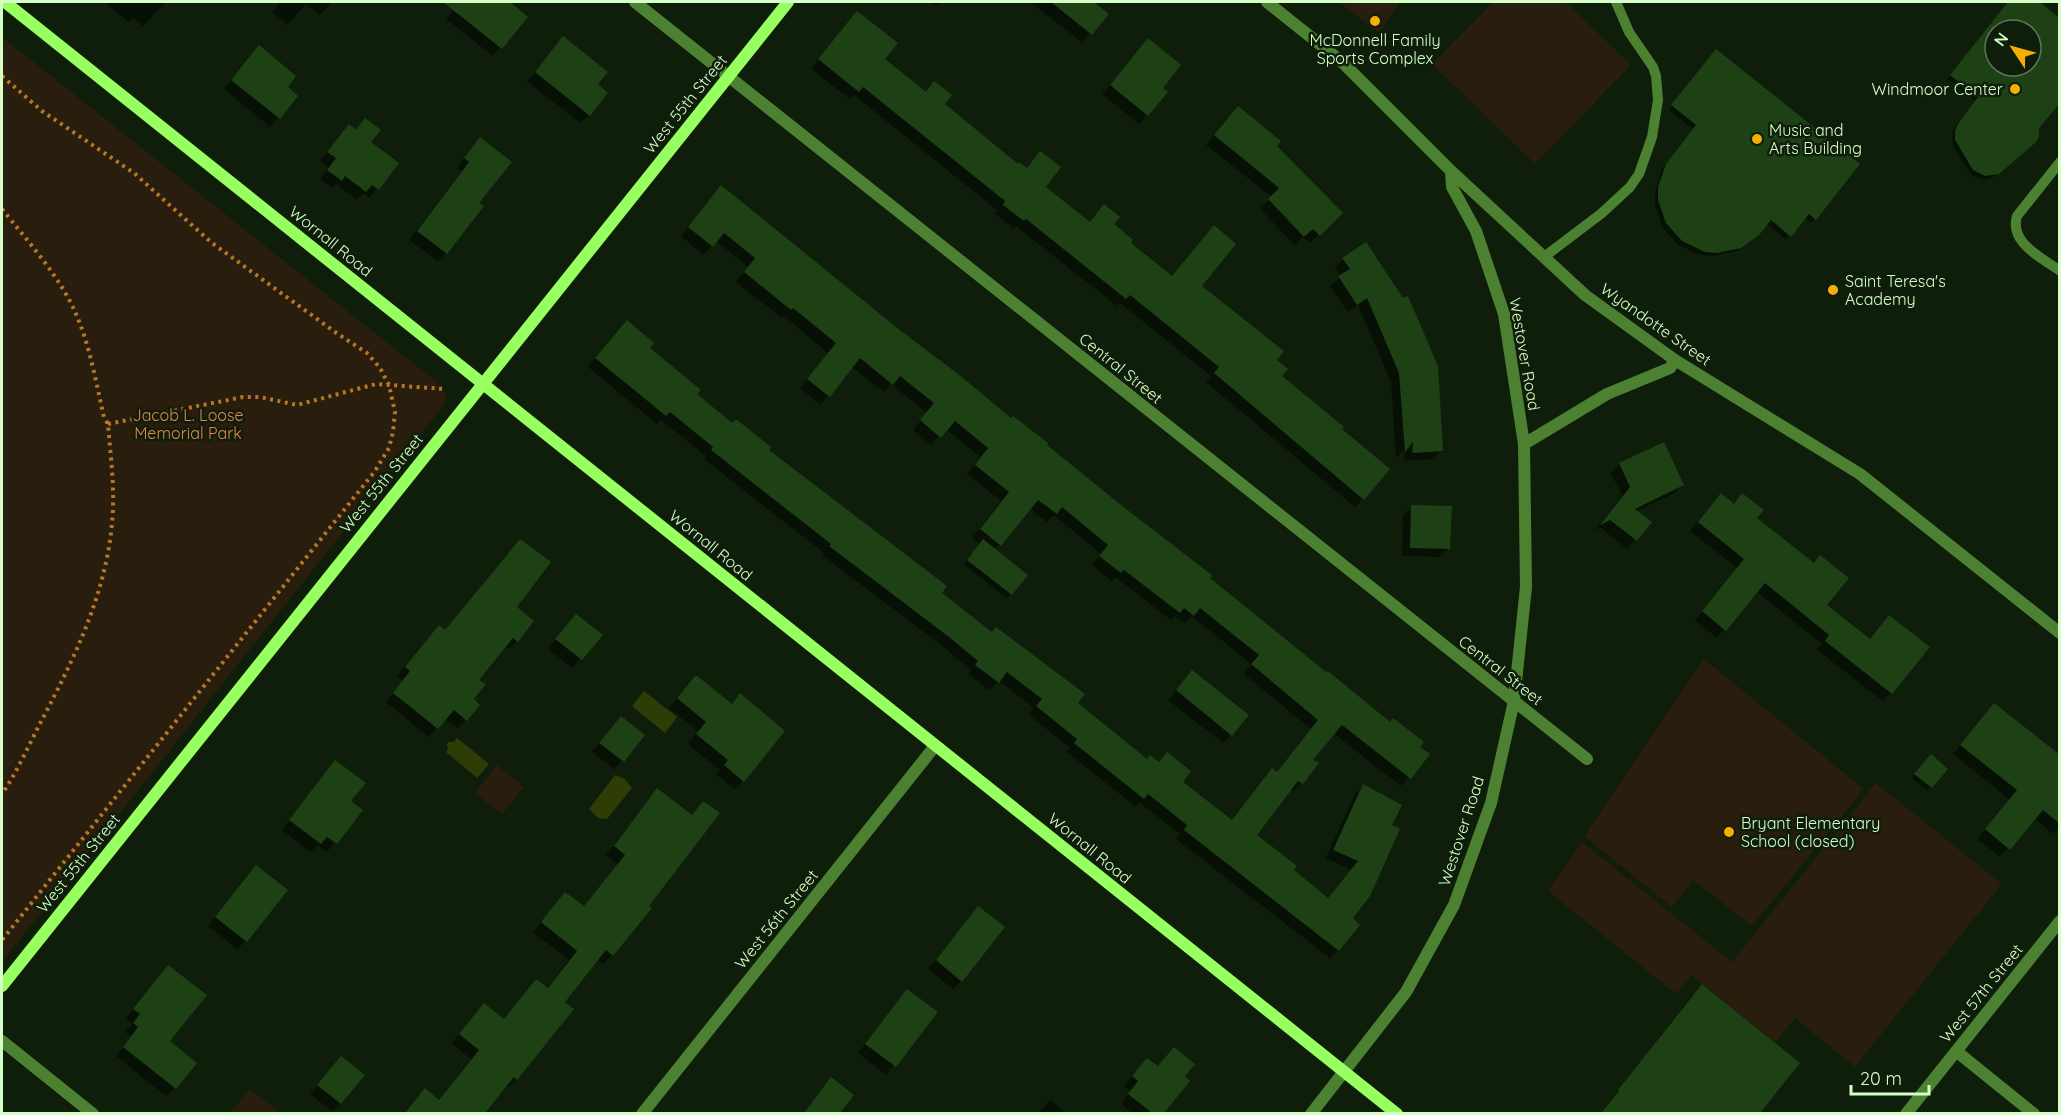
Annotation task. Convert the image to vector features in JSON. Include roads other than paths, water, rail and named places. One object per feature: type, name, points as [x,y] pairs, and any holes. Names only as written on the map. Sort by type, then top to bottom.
[{"type":"main road","name":"Wornall Road","points":[[4,2],[1397,1113]]},
{"type":"main road","name":"West 55th Street","points":[[2,986],[788,2]]},
{"type":"street","name":"Central Street","points":[[635,2],[1587,759]]},
{"type":"street","name":"Wyandotte Street","points":[[1267,2],[1342,62],[1451,171],[1585,295],[1675,360],[1860,474],[2060,633]]},
{"type":"street","name":"Westover Road","points":[[1311,1113],[1406,992],[1454,905],[1491,804],[1514,702],[1526,587],[1524,444],[1504,314],[1476,231],[1452,187],[1451,171]]},
{"type":"street","name":"Westover Road","points":[[1524,444],[1607,394],[1670,368],[1675,360]]},
{"type":"street","name":"West 56th Street","points":[[642,1113],[935,746]]},
{"type":"street","name":"West 57th Street","points":[[1906,1113],[2060,921]]},
{"type":"street","points":[[2,1041],[93,1113]]},
{"type":"street","points":[[1956,1051],[2034,1113]]},
{"type":"lane","points":[[1544,257],[1602,213],[1630,187],[1639,174],[1652,137],[1658,100],[1656,76],[1653,67],[1629,32],[1616,2]]},
{"type":"lane","points":[[2060,162],[2017,216],[2014,225],[2019,240],[2060,271]]},
{"type":"place","name":"McDonnell Family Sports Complex","points":[[1375,21]]},
{"type":"place","name":"Windmoor Center","points":[[2015,89]]},
{"type":"place","name":"Music and Arts Building","points":[[1757,139]]},
{"type":"place","name":"Saint Teresa's Academy","points":[[1833,290]]},
{"type":"place","name":"Bryant Elementary School (closed)","points":[[1729,832]]},
{"type":"park label","name":"Jacob L. Loose Memorial Park","points":[[188,424]]}]
